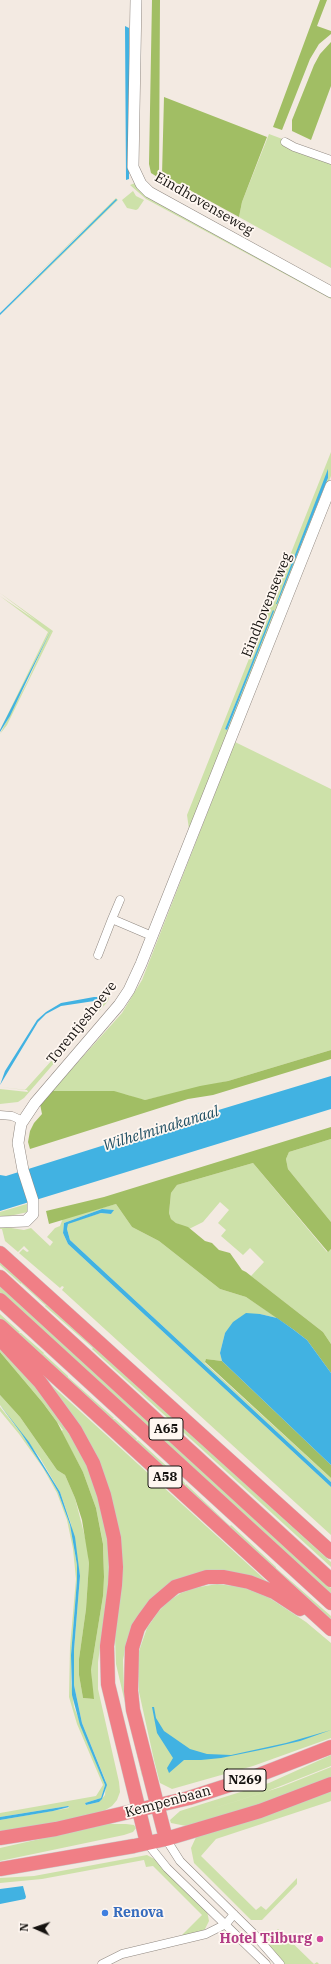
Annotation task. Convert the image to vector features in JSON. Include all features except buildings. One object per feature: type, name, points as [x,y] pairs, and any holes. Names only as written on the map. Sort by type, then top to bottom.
[{"type":"highway","points":[[0,1253],[331,1552]]},
{"type":"highway","name":"A65","points":[[0,1277],[331,1580]]},
{"type":"highway","name":"A65","points":[[0,1300],[331,1603]]},
{"type":"highway","name":"A58","points":[[0,1326],[330,1628]]},
{"type":"highway","points":[[0,1339],[40,1382],[75,1430],[93,1463],[104,1495],[114,1538],[116,1567],[107,1646],[108,1684],[146,1843]]},
{"type":"highway","name":"A58","points":[[157,1805],[133,1710],[130,1673],[132,1648],[135,1637],[144,1619],[155,1604],[175,1587],[191,1581],[207,1577],[232,1578],[266,1588],[330,1628]]},
{"type":"highway","name":"Kempenbaan","points":[[0,1838],[56,1829],[189,1798],[251,1778],[331,1747]]},
{"type":"highway","name":"N269","points":[[0,1869],[166,1839],[260,1811],[331,1784]]},
{"type":"highway","points":[[157,1805],[166,1839]]},
{"type":"street","name":"Eindhovenseweg","points":[[136,0],[134,166],[140,184],[149,192],[331,292]]},
{"type":"street","points":[[285,142],[294,147],[331,160]]},
{"type":"street","name":"Eindhovenseweg","points":[[231,735],[331,486]]},
{"type":"street","name":"Torentjeshoeve","points":[[23,1121],[35,1104],[119,1005],[129,990],[152,936],[231,735]]},
{"type":"street","points":[[98,955],[120,900]]},
{"type":"street","points":[[112,919],[152,936]]},
{"type":"street","points":[[0,1115],[12,1116],[23,1121],[19,1128],[18,1143],[23,1170],[33,1201],[34,1212],[29,1220],[23,1222],[0,1222]]},
{"type":"street","points":[[166,1839],[180,1861],[253,1932],[280,1964]]},
{"type":"street","points":[[146,1843],[167,1868],[266,1964]]},
{"type":"street","points":[[102,1964],[122,1954],[206,1934],[226,1924],[234,1914]]},
{"type":"street","points":[[243,1943],[253,1932]]},
{"type":"green space","points":[[152,0],[160,0],[159,178],[151,173],[149,164]]},
{"type":"green space","points":[[320,0],[327,0],[317,26],[331,31],[331,34],[319,44],[310,59],[282,130],[273,127]]},
{"type":"green space","points":[[331,42],[331,86],[311,140],[292,131],[292,120],[314,65],[320,54]]},
{"type":"green space","points":[[164,97],[267,137],[242,202],[239,217],[162,175]]},
{"type":"green space","points":[[269,134],[331,157],[331,268],[239,217],[242,202]]},
{"type":"green space","points":[[135,183],[331,297],[331,299],[146,199],[130,185]]},
{"type":"green space","points":[[133,191],[136,196],[144,200],[136,210],[127,208],[122,200]]},
{"type":"green space","points":[[116,198],[118,200],[0,316],[116,199],[0,311]]},
{"type":"green space","points":[[331,452],[331,476],[175,867],[189,829],[187,815]],"holes":[[[328,470],[328,478],[276,604],[326,477]],[[273,611],[227,730],[225,729]]]},
{"type":"green space","points":[[0,593],[53,631],[7,725],[0,734],[28,680],[50,631],[10,714],[0,730],[48,632],[0,596],[37,621]]},
{"type":"green space","points":[[235,742],[331,789],[331,1050],[228,1081],[145,1100],[128,1095],[98,1091],[52,1091],[122,1013],[142,980]]},
{"type":"green space","points":[[109,997],[108,1001],[24,1098],[18,1102],[0,1104],[0,1089],[28,1092],[25,1090]]},
{"type":"green space","points":[[331,1050],[331,1059],[213,1095],[188,1099],[30,1149],[28,1142],[30,1131],[34,1123],[42,1114],[40,1104],[52,1091],[114,1091],[145,1100],[200,1086],[228,1081]]},
{"type":"green space","points":[[331,1127],[331,1139],[289,1152],[286,1159],[288,1169],[331,1222],[331,1249],[328,1252],[253,1163],[177,1185],[171,1193],[169,1213],[171,1219],[176,1223],[188,1227],[205,1241],[212,1243],[219,1250],[230,1253],[242,1270],[323,1332],[331,1344],[331,1373],[307,1340],[246,1297],[220,1289],[159,1241],[132,1227],[116,1204],[49,1224],[46,1211],[104,1197]]},
{"type":"green space","points":[[331,1139],[331,1222],[288,1169],[286,1159],[289,1152]]},
{"type":"green space","points":[[253,1163],[327,1252],[331,1249],[331,1344],[323,1332],[251,1276],[264,1262],[250,1248],[243,1255],[221,1236],[226,1230],[218,1223],[229,1210],[220,1202],[203,1222],[189,1229],[171,1219],[169,1213],[171,1193],[177,1185]]},
{"type":"green space","points":[[30,1203],[28,1212],[0,1218],[0,1212]]},
{"type":"green space","points":[[116,1204],[132,1227],[159,1241],[220,1289],[246,1297],[277,1318],[260,1314],[225,1333],[220,1353],[222,1361],[206,1359],[205,1363],[331,1478],[331,1482],[70,1240],[67,1229],[68,1223],[101,1213],[111,1214],[113,1210],[102,1209],[64,1223],[63,1233],[68,1244],[331,1487],[331,1535],[62,1290],[64,1287],[62,1286],[60,1288],[19,1253],[23,1249],[27,1252],[29,1251],[24,1246],[18,1252],[5,1241],[2,1229],[0,1229],[5,1227],[24,1230],[31,1228],[50,1246],[53,1242],[47,1237],[55,1228],[60,1226],[63,1218]]},
{"type":"green space","points":[[0,1259],[331,1562],[331,1567],[92,1349],[93,1348],[45,1306],[46,1304],[45,1305],[0,1265]]},
{"type":"green space","points":[[0,1285],[331,1588],[331,1596],[0,1293]]},
{"type":"green space","points":[[0,1314],[20,1332],[19,1333],[21,1333],[44,1353],[43,1355],[44,1354],[114,1418],[113,1419],[115,1419],[137,1439],[136,1441],[138,1440],[276,1568],[331,1616],[331,1621],[0,1319]]},
{"type":"green space","points":[[0,1346],[36,1387],[77,1445],[93,1479],[105,1522],[109,1552],[109,1584],[98,1662],[98,1689],[120,1792],[117,1800],[112,1806],[97,1815],[0,1833],[0,1820],[69,1808],[68,1806],[0,1817],[0,1813],[96,1796],[103,1785],[77,1724],[69,1697],[70,1647],[76,1579],[73,1549],[67,1520],[57,1493],[43,1468],[19,1434],[0,1411],[0,1407],[21,1433],[48,1475],[58,1492],[70,1525],[77,1565],[71,1655],[71,1682],[74,1707],[105,1785],[101,1798],[85,1803],[86,1805],[99,1802],[105,1795],[106,1782],[82,1723],[74,1685],[74,1650],[80,1576],[71,1524],[60,1492],[40,1458],[0,1405],[0,1395],[20,1417],[57,1470],[65,1475],[75,1498],[87,1545],[89,1563],[86,1609],[79,1659],[79,1675],[83,1698],[93,1699],[91,1670],[103,1596],[104,1568],[103,1543],[96,1508],[83,1472],[61,1431],[63,1430],[43,1403],[0,1352]]},
{"type":"green space","points":[[0,1352],[57,1422],[83,1472],[96,1508],[103,1544],[104,1577],[103,1596],[91,1670],[94,1699],[83,1698],[79,1675],[79,1659],[86,1609],[89,1563],[82,1520],[75,1498],[65,1475],[57,1470],[20,1417],[0,1395]]},
{"type":"green space","points":[[206,1359],[222,1361],[331,1465],[331,1478],[205,1362]]},
{"type":"green space","points":[[36,1371],[274,1588],[192,1578],[127,1640],[123,1660],[124,1689],[144,1776],[142,1776],[116,1664],[110,1505]]},
{"type":"green space","points":[[217,1584],[242,1587],[268,1597],[306,1622],[331,1643],[331,1738],[253,1766],[172,1789],[160,1783],[154,1760],[139,1692],[139,1651],[147,1628],[167,1602],[181,1593],[194,1588]]},
{"type":"green space","points":[[331,1755],[331,1766],[268,1791],[199,1813],[281,1787],[331,1767],[331,1779],[271,1801],[186,1826],[171,1823],[170,1820],[180,1811],[269,1783]]},
{"type":"green space","points":[[331,1790],[331,1801],[216,1839],[201,1856],[256,1910],[261,1906],[266,1910],[297,1878],[297,1884],[262,1920],[251,1920],[194,1863],[191,1848],[197,1835]]},
{"type":"green space","points":[[106,1824],[134,1825],[136,1828],[133,1832],[124,1835],[0,1861],[0,1848]]},
{"type":"green space","points":[[147,1855],[158,1861],[207,1911],[209,1921],[205,1929],[181,1936],[202,1915],[153,1866],[146,1867],[144,1860],[42,1879],[0,1883],[0,1878],[34,1876]]},
{"type":"green space","points":[[278,1929],[314,1964],[283,1964],[266,1942]]},
{"type":"water","points":[[125,26],[129,28],[129,179],[126,180]]},
{"type":"water","points":[[116,199],[117,200],[0,315],[0,313]]},
{"type":"water","points":[[328,469],[328,478],[276,604]]},
{"type":"water","points":[[273,610],[274,611],[227,730],[225,729]]},
{"type":"water","points":[[51,630],[10,716],[0,732],[0,730]]},
{"type":"water","points":[[102,997],[101,1000],[61,1006],[46,1014],[38,1022],[0,1085],[5,1071],[37,1020],[46,1012],[61,1003]]},
{"type":"water","name":"Wilhelminakanaal","points":[[331,1076],[331,1109],[0,1211],[0,1175],[6,1176],[184,1120],[183,1118],[201,1112],[202,1115]]},
{"type":"water","points":[[102,1209],[114,1210],[111,1214],[101,1213],[68,1224],[67,1229],[70,1240],[331,1482],[331,1487],[68,1244],[63,1233],[64,1223]]},
{"type":"water","points":[[246,1313],[260,1314],[277,1318],[294,1330],[307,1340],[331,1373],[331,1465],[222,1361],[220,1353],[225,1333],[233,1322]]},
{"type":"water","points":[[0,1405],[29,1442],[60,1492],[75,1537],[80,1576],[74,1650],[74,1685],[82,1723],[107,1785],[102,1799],[99,1802],[86,1805],[85,1803],[101,1798],[105,1785],[80,1725],[72,1695],[71,1655],[77,1565],[70,1525],[58,1492],[21,1433]]},
{"type":"water","points":[[152,1707],[154,1707],[156,1718],[164,1731],[190,1749],[207,1754],[231,1755],[286,1743],[331,1730],[300,1741],[221,1758],[184,1760],[169,1773],[167,1768],[173,1758],[157,1733]]},
{"type":"water","points":[[69,1807],[53,1811],[0,1820],[0,1817]]},
{"type":"water","points":[[23,1886],[26,1897],[25,1899],[0,1904],[0,1889]]},
{"type":"place","name":"Renova","points":[[105,1913]]},
{"type":"place","name":"Hotel Tilburg","points":[[320,1939]]}]
